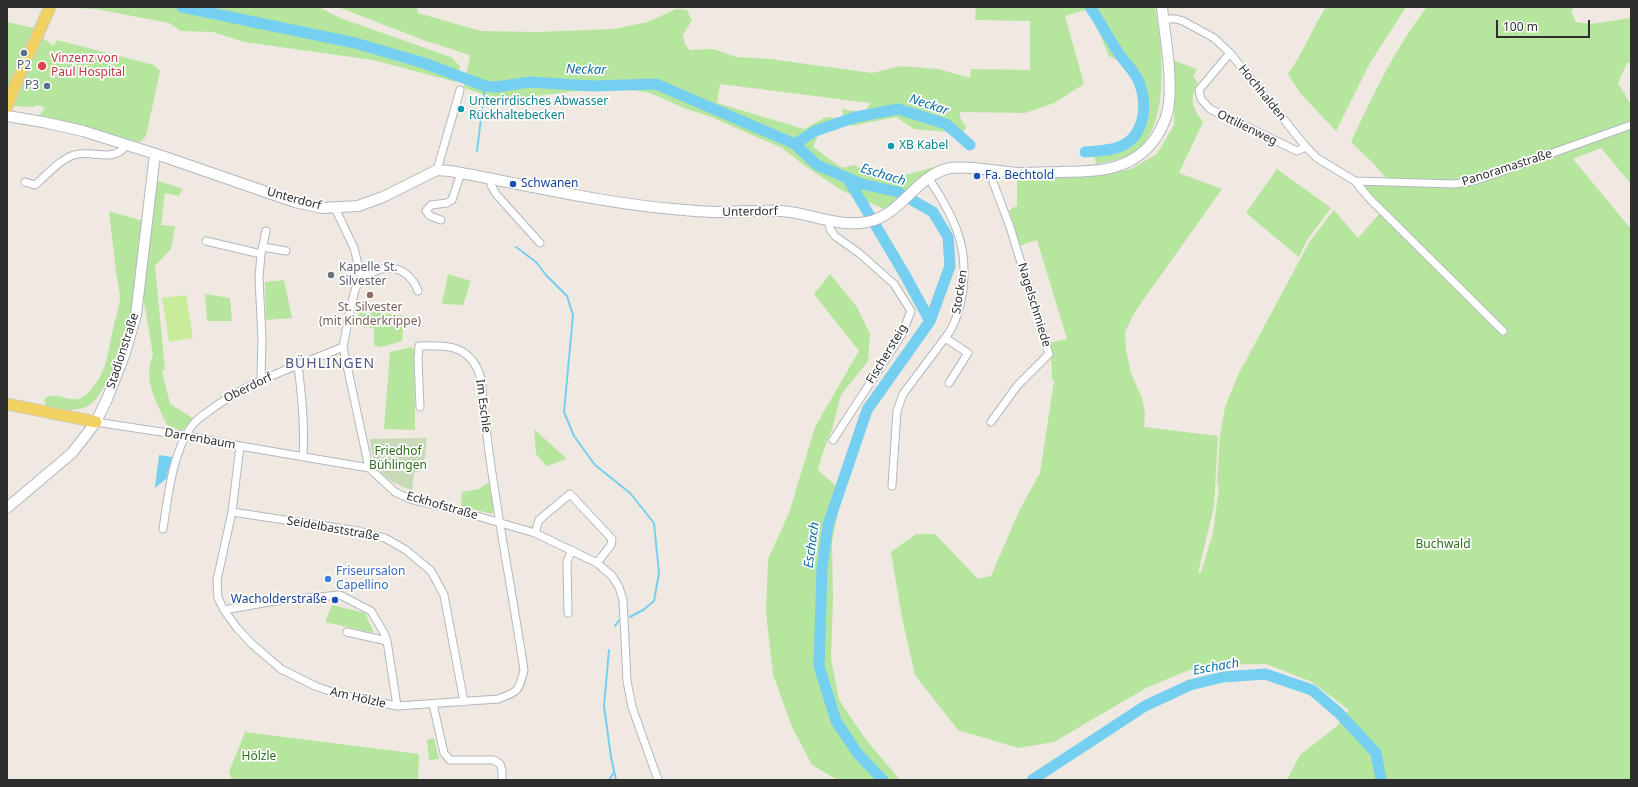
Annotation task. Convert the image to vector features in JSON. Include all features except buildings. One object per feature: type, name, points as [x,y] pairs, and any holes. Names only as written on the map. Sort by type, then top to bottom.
[{"type":"main road","points":[[7,107],[16,83],[50,7]]},
{"type":"main road","points":[[7,404],[96,422]]},
{"type":"street","name":"Unterdorf","points":[[7,116],[43,122],[83,132],[154,154],[295,202],[322,208],[358,206],[383,197],[437,170],[462,173],[590,198],[681,210],[717,212],[782,211],[848,224],[870,221],[901,203],[929,179],[950,168],[967,167],[992,171],[1023,173],[1097,171],[1114,168],[1131,161],[1152,143],[1164,121],[1169,102],[1168,63],[1162,7]]},
{"type":"street","name":"Hochhalden","points":[[1163,19],[1176,19],[1183,21],[1214,38],[1230,53],[1306,147],[1317,158],[1355,181]]},
{"type":"street","name":"Ottilienweg","points":[[1230,53],[1199,90],[1204,104],[1217,113],[1297,151],[1306,147]]},
{"type":"street","points":[[437,170],[460,90]]},
{"type":"street","name":"Panoramastraße","points":[[1355,181],[1455,184],[1470,182],[1506,171],[1631,125]]},
{"type":"street","points":[[25,182],[35,185],[63,161],[74,155],[105,156],[115,154],[126,145]]},
{"type":"street","name":"Stadionstraße","points":[[7,508],[72,453],[96,422],[108,399],[124,356],[136,314],[154,154]]},
{"type":"street","name":"Nagelschmiede","points":[[991,422],[1017,386],[1049,354],[1010,227],[993,182],[992,171]]},
{"type":"street","points":[[441,220],[430,216],[426,211],[431,205],[447,203],[452,200],[462,173]]},
{"type":"street","points":[[490,179],[491,185],[496,194],[540,243]]},
{"type":"street","name":"Stocken","points":[[892,486],[897,411],[903,394],[951,331],[959,312],[964,282],[964,258],[960,238],[951,216],[929,179]]},
{"type":"street","points":[[1355,181],[1368,197],[1503,331]]},
{"type":"street","points":[[335,208],[354,248],[361,276],[355,290],[343,347],[369,468]]},
{"type":"street","name":"Fischersteig","points":[[829,221],[830,229],[835,236],[859,253],[894,284],[911,311],[902,334],[833,440]]},
{"type":"street","points":[[261,380],[262,339],[259,278],[261,254],[266,231]]},
{"type":"street","points":[[206,241],[261,254]]},
{"type":"street","points":[[263,247],[286,251]]},
{"type":"street","points":[[361,276],[388,267],[401,270],[414,282],[418,291]]},
{"type":"street","points":[[945,338],[968,353],[949,383]]},
{"type":"street","name":"Im Eschle","points":[[420,407],[418,359],[419,346],[452,346],[469,357],[477,368],[481,379],[499,523]]},
{"type":"street","name":"Oberdorf","points":[[164,529],[170,482],[179,451],[194,423],[224,400],[261,380],[343,347]]},
{"type":"street","points":[[298,366],[303,399],[305,434],[303,456]]},
{"type":"street","name":"Darrenbaum","points":[[96,422],[187,436],[369,468]]},
{"type":"street","name":"Am Hölzle","points":[[240,446],[232,512],[216,580],[218,598],[224,610],[237,628],[252,644],[281,668],[315,686],[341,695],[397,706],[498,699],[513,694],[520,686],[524,670],[507,558],[499,523]]},
{"type":"street","name":"Eckhofstraße","points":[[369,468],[395,492],[410,499],[453,509],[535,533],[597,563],[612,576],[619,587],[623,600],[627,682],[632,707],[658,780]]},
{"type":"street","points":[[535,533],[539,520],[570,494],[612,539],[612,545],[597,563]]},
{"type":"street","name":"Seidelbaststraße","points":[[232,512],[358,531],[385,538],[406,550],[431,571],[444,595],[464,702]]},
{"type":"street","points":[[568,613],[566,561],[572,550]]},
{"type":"street","points":[[224,610],[275,601],[340,594],[371,611],[387,641],[397,706]]},
{"type":"street","points":[[347,632],[387,641]]},
{"type":"street","points":[[433,704],[444,753],[450,760],[494,760],[500,764],[502,770],[502,780]]},
{"type":"green space","points":[[56,7],[319,7],[340,18],[451,57],[460,66],[456,82],[373,60],[244,42],[213,32],[181,31],[169,23],[96,9]]},
{"type":"green space","points":[[338,7],[417,7],[418,13],[481,31],[537,32],[614,29],[648,22],[676,9],[687,10],[692,20],[683,35],[685,45],[690,50],[713,49],[736,57],[770,59],[872,73],[901,66],[938,69],[970,78],[971,69],[1030,70],[1030,21],[975,20],[976,7],[1155,7],[1160,41],[1162,81],[1160,101],[1156,119],[1149,136],[1139,149],[1125,157],[1096,164],[1093,150],[1110,147],[1128,141],[1139,126],[1142,104],[1139,89],[1124,63],[1109,56],[1089,9],[1065,16],[1084,84],[1054,103],[1025,113],[960,112],[960,117],[966,127],[961,136],[947,132],[914,129],[896,117],[851,126],[843,116],[842,109],[865,113],[870,103],[720,84],[717,103],[804,129],[826,117],[838,118],[842,127],[819,133],[813,147],[842,168],[854,165],[875,175],[897,177],[942,165],[917,181],[884,209],[843,191],[808,168],[782,148],[711,117],[684,108],[650,93],[625,89],[585,90],[502,100],[464,88],[470,55],[426,41]]},
{"type":"green space","points":[[1326,7],[1406,7],[1370,63],[1336,131],[1300,93],[1288,74]]},
{"type":"green space","points":[[1427,7],[1575,7],[1571,11],[1576,22],[1591,24],[1631,18],[1631,62],[1627,63],[1618,83],[1631,105],[1631,123],[1548,153],[1542,152],[1520,160],[1512,167],[1491,174],[1452,182],[1386,178],[1351,142],[1376,89],[1395,55]]},
{"type":"green space","points":[[7,22],[34,28],[41,37],[54,46],[57,40],[154,65],[160,71],[146,136],[140,142],[39,116],[45,108],[37,105],[34,107],[7,106]]},
{"type":"green space","name":"Buchwald","points":[[1172,60],[1197,69],[1193,76],[1198,83],[1193,95],[1193,104],[1196,112],[1203,122],[1179,173],[1222,189],[1134,313],[1125,332],[1126,350],[1131,373],[1142,398],[1145,413],[1144,427],[1218,436],[1214,506],[1198,573],[1201,572],[1213,533],[1219,487],[1217,484],[1220,436],[1225,407],[1238,375],[1310,241],[1334,210],[1358,238],[1380,213],[1365,189],[1366,185],[1459,185],[1631,128],[1631,184],[1601,148],[1573,159],[1631,229],[1631,780],[1287,780],[1300,755],[1336,727],[1349,710],[1312,682],[1266,664],[1201,665],[1146,688],[1054,742],[1018,748],[958,730],[915,675],[902,618],[891,552],[916,534],[935,534],[978,579],[991,576],[1020,509],[1040,473],[1054,381],[1052,379],[1051,354],[1048,343],[1067,339],[1037,240],[1019,246],[1009,210],[1017,206],[1017,180],[1098,176],[1131,169],[1157,154],[1174,125]]},
{"type":"green space","points":[[1277,169],[1331,208],[1307,240],[1299,257],[1246,213]]},
{"type":"green space","points":[[156,180],[183,189],[179,196],[165,193],[161,225],[175,226],[171,249],[155,266],[165,370],[162,371],[170,404],[193,418],[182,431],[167,425],[155,400],[149,373],[153,355],[143,296]]},
{"type":"green space","points":[[109,211],[143,221],[133,306],[123,347],[105,385],[98,397],[91,404],[84,408],[74,410],[49,408],[46,407],[44,400],[48,397],[58,396],[75,399],[86,395],[98,380],[105,364],[120,299]]},
{"type":"green space","points":[[448,274],[471,281],[463,305],[442,304]]},
{"type":"green space","points":[[830,274],[857,307],[870,334],[868,361],[841,395],[832,429],[818,470],[842,491],[832,542],[833,600],[831,659],[839,700],[867,741],[900,780],[838,780],[812,765],[791,725],[773,674],[766,613],[768,559],[789,513],[815,427],[859,351],[814,294]]},
{"type":"green space","points":[[284,280],[292,318],[266,320],[265,282]]},
{"type":"green space","points":[[205,294],[230,298],[232,321],[207,321]]},
{"type":"green space","points":[[186,295],[193,338],[169,342],[162,298]]},
{"type":"green space","points":[[360,310],[404,316],[402,341],[381,347],[374,345],[374,328],[352,326],[353,318],[358,319]]},
{"type":"green space","points":[[412,347],[414,351],[415,430],[384,429],[390,352]]},
{"type":"green space","points":[[534,429],[567,459],[547,466],[536,454]]},
{"type":"green space","name":"Friedhof Bühlingen","points":[[427,438],[423,471],[414,472],[412,490],[387,478],[381,472],[373,458],[370,439]]},
{"type":"green space","points":[[489,482],[494,509],[492,514],[461,506],[462,492],[479,489]]},
{"type":"green space","points":[[332,605],[365,613],[374,633],[325,622]]},
{"type":"green space","name":"Hölzle","points":[[245,732],[419,754],[418,780],[232,780],[229,772]]},
{"type":"green space","points":[[434,738],[439,759],[429,760],[427,740]]},
{"type":"water","points":[[159,455],[172,457],[166,479],[155,488]]},
{"type":"waterway","name":"Neckar","points":[[182,7],[355,43],[424,63],[485,86],[496,87],[530,82],[592,86],[656,84],[795,144],[815,131],[856,117],[898,109],[946,124],[970,145]]},
{"type":"waterway","name":"Neckar","points":[[1085,152],[1111,149],[1128,142],[1139,128],[1143,110],[1142,91],[1137,78],[1120,56],[1090,7]]},
{"type":"waterway","points":[[477,151],[485,86]]},
{"type":"waterway","name":"Eschach","points":[[795,144],[817,165],[862,184],[898,192],[933,212],[948,237],[950,266],[930,321],[867,410],[828,525],[822,568],[819,666],[836,721],[858,754],[883,780]]},
{"type":"waterway","name":"Eschach","points":[[848,179],[905,275],[930,321]]},
{"type":"waterway","points":[[516,247],[536,262],[546,275],[567,296],[573,315],[564,412],[574,436],[595,465],[630,493],[654,523],[659,573],[654,601],[643,610],[630,617]]},
{"type":"waterway","points":[[615,626],[619,620]]},
{"type":"waterway","points":[[609,650],[604,706],[611,757],[616,780]]},
{"type":"waterway","name":"Eschach","points":[[1032,780],[1145,706],[1190,685],[1223,677],[1265,674],[1312,690],[1339,713],[1376,753],[1381,780]]},
{"type":"waterway","points":[[609,780],[614,772]]},
{"type":"place","name":"P2","points":[[24,53]]},
{"type":"place","name":"Vinzenz von Paul Hospital","points":[[42,66]]},
{"type":"place","name":"P3","points":[[47,86]]},
{"type":"place","name":"Unterirdisches Abwasser Rückhaltebecken","points":[[461,109]]},
{"type":"place","name":"XB Kabel","points":[[891,146]]},
{"type":"place","name":"Fa. Bechtold","points":[[977,176]]},
{"type":"place","name":"Schwanen","points":[[513,184]]},
{"type":"place","name":"Kapelle St. Silvester","points":[[331,275]]},
{"type":"place","name":"St. Silvester (mit Kinderkrippe)","points":[[370,295]]},
{"type":"place","name":"Friseursalon Capellino","points":[[328,579]]},
{"type":"place","name":"Wacholderstraße","points":[[335,600]]},
{"type":"district","name":"BÜHLINGEN","points":[[330,364]]}]
